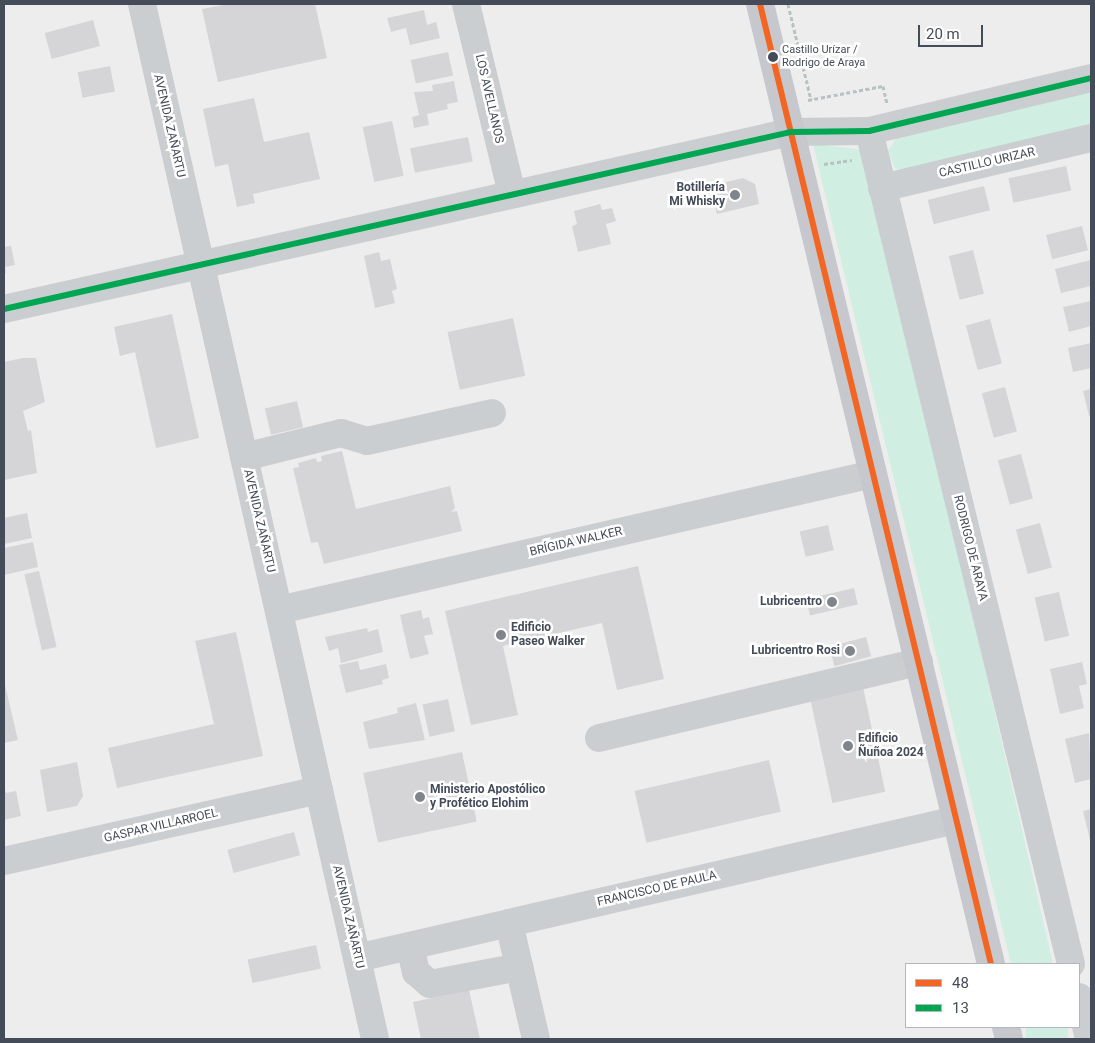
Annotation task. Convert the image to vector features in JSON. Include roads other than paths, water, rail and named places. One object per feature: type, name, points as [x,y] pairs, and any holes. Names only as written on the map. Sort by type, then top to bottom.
[{"type":"main road","points":[[760,4],[991,963]]},
{"type":"street","name":"AVENIDA ZAÑARTU","points":[[142,4],[375,1039]]},
{"type":"street","name":"LOS AVELLANOS","points":[[466,4],[512,194]]},
{"type":"street","points":[[4,309],[791,132],[869,132],[1091,78]]},
{"type":"street","name":"RODRIGO DE ARAYA","points":[[869,132],[1071,963]]},
{"type":"street","name":"CASTILLO URIZAR","points":[[882,188],[1091,138]]},
{"type":"street","points":[[244,456],[341,433],[366,442],[492,412]]},
{"type":"street","name":"BRÍGIDA WALKER","points":[[279,610],[873,474]]},
{"type":"street","points":[[598,738],[919,662]]},
{"type":"street","name":"GASPAR VILLARROEL","points":[[4,861],[319,790]]},
{"type":"street","name":"FRANCISCO DE PAULA","points":[[357,958],[956,820]]},
{"type":"street","points":[[509,923],[536,1039]]},
{"type":"street","points":[[410,946],[416,972],[430,984],[519,967]]},
{"type":"street","points":[[1080,1001],[1089,1039]]},
{"type":"place","name":"Castillo Urízar / Rodrigo de Araya","points":[[773,57]]},
{"type":"place","name":"Botillería Mi Whisky","points":[[735,195]]},
{"type":"place","name":"Lubricentro","points":[[832,602]]},
{"type":"place","name":"Edificio Paseo Walker","points":[[501,635]]},
{"type":"place","name":"Lubricentro Rosi","points":[[850,651]]},
{"type":"place","name":"Edificio Ñuñoa 2024","points":[[848,746]]},
{"type":"place","name":"Ministerio Apostólico y Profético Elohim","points":[[420,797]]}]
